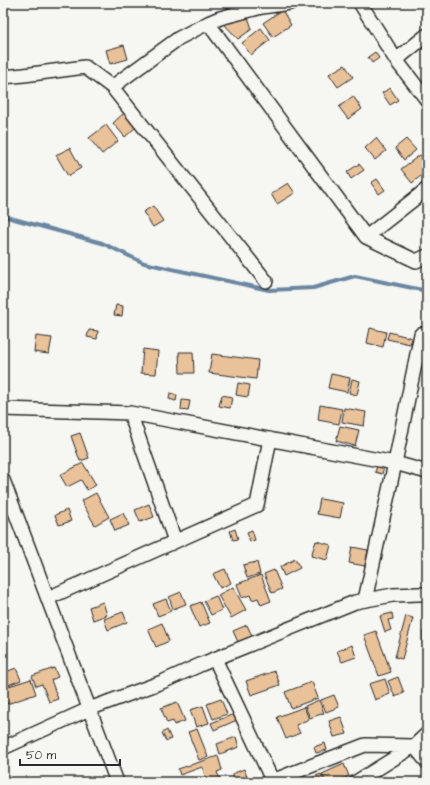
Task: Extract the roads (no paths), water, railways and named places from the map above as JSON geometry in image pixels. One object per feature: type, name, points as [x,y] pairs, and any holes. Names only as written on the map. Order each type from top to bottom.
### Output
[{"type":"street","points":[[112,87],[179,38],[208,23],[220,18],[255,9],[290,3]]},
{"type":"street","points":[[360,3],[396,60],[427,100]]},
{"type":"street","points":[[208,23],[366,237],[416,261],[427,256]]},
{"type":"street","points":[[396,60],[427,35]]},
{"type":"street","points":[[3,77],[85,67],[112,87],[266,281]]},
{"type":"street","points":[[366,237],[427,189]]},
{"type":"street","points":[[364,600],[395,463],[421,334],[427,335]]},
{"type":"street","points":[[3,409],[130,413],[395,463],[427,472]]},
{"type":"street","points":[[130,413],[175,541]]},
{"type":"street","points":[[48,598],[257,505],[270,439]]},
{"type":"street","points":[[3,480],[117,782]]},
{"type":"street","points":[[3,748],[89,709],[162,682],[355,602],[393,595],[427,594]]},
{"type":"street","points":[[215,659],[273,782],[365,745],[414,746],[427,762]]},
{"type":"street","points":[[356,782],[414,746],[427,734]]},
{"type":"waterway","points":[[3,216],[102,243],[144,263],[269,290],[313,288],[355,276],[427,291]]}]
